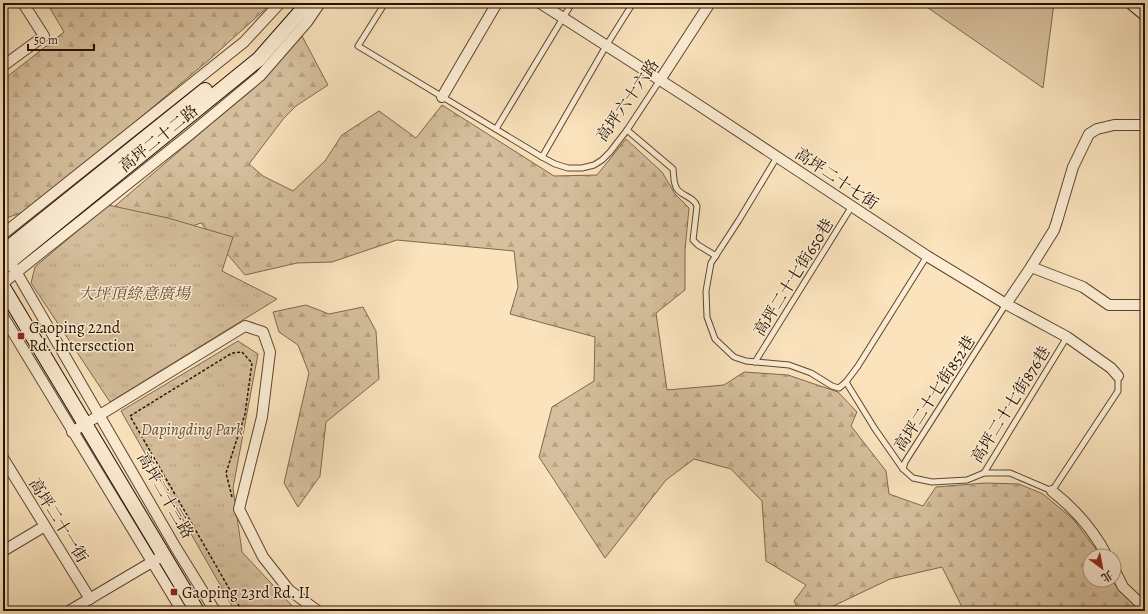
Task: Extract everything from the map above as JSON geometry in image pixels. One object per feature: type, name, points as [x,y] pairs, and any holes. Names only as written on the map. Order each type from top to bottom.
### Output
[{"type":"street","points":[[3,66],[44,36],[23,3]]},
{"type":"street","name":"高坪二十二路","points":[[3,234],[244,42],[280,3]]},
{"type":"street","name":"高坪二十二路","points":[[3,283],[7,259],[249,55],[296,3]]},
{"type":"street","name":"高坪二十二路","points":[[7,259],[259,59],[302,10],[306,3]]},
{"type":"street","name":"高坪二十二路","points":[[7,259],[189,135],[260,76],[307,22],[320,3]]},
{"type":"street","points":[[442,97],[497,3]]},
{"type":"street","name":"高坪二十七街","points":[[540,3],[660,80],[927,256],[1006,304],[1067,337],[1111,368],[1118,376]]},
{"type":"street","name":"高坪六十六路","points":[[660,80],[710,3]]},
{"type":"street","points":[[1133,3],[1145,13]]},
{"type":"street","points":[[1006,304],[1032,267],[1054,230],[1073,167],[1089,134],[1097,129],[1114,126],[1145,125]]},
{"type":"street","name":"高坪二十三路","points":[[7,259],[101,416],[176,548],[215,611]]},
{"type":"street","points":[[1032,267],[1083,287],[1109,305],[1145,305]]},
{"type":"street","name":"高坪二十三路","points":[[3,287],[78,428]]},
{"type":"street","name":"高坪二十三路","points":[[3,316],[78,428],[157,559],[182,611]]},
{"type":"street","points":[[78,428],[101,416],[245,326],[263,332],[270,352],[262,417],[239,509],[263,557],[290,590],[318,611]]},
{"type":"street","name":"高坪二十一街","points":[[3,458],[90,598]]},
{"type":"street","points":[[1052,491],[1072,508],[1099,541],[1103,548]]},
{"type":"street","points":[[3,551],[45,526]]},
{"type":"street","points":[[69,611],[176,548]]},
{"type":"street","name":"高坪二十三路","points":[[157,559],[197,611]]},
{"type":"street","points":[[1122,585],[1145,608]]},
{"type":"lane","name":"高坪六十六路","points":[[385,3],[358,46],[542,157],[555,164],[568,168],[582,168],[594,164],[610,152],[627,130],[660,80]]},
{"type":"lane","points":[[496,129],[572,3]]},
{"type":"lane","points":[[542,157],[606,46],[633,3]]},
{"type":"lane","points":[[627,130],[673,169],[674,184],[677,189],[696,202],[697,206],[693,240],[695,243],[716,256],[777,157]]},
{"type":"lane","name":"高坪二十七街650巷","points":[[755,362],[852,206]]},
{"type":"lane","name":"高坪二十七街650巷","points":[[716,256],[711,263],[706,291],[707,317],[715,339],[734,357],[755,362],[789,365],[811,373],[832,386],[839,388],[846,382]]},
{"type":"lane","points":[[846,382],[858,366],[927,256]]},
{"type":"lane","name":"高坪二十七街852巷","points":[[903,469],[905,462],[1006,304]]},
{"type":"lane","name":"高坪二十七街876巷","points":[[903,469],[913,478],[932,482],[967,480],[984,473],[1067,337]]},
{"type":"lane","points":[[984,473],[1010,473],[1052,491],[1118,391],[1118,376]]},
{"type":"lane","name":"高坪二十七街852巷","points":[[846,382],[875,429],[903,469]]},
{"type":"path","points":[[233,502],[226,473],[245,414],[252,362],[242,352],[232,353],[130,416],[242,611]]},
{"type":"green space","points":[[47,3],[272,3],[210,59],[59,186],[21,213],[3,219],[3,80],[64,32]]},
{"type":"green space","points":[[921,3],[1054,3],[1043,88]]},
{"type":"green space","points":[[302,36],[328,85],[296,106],[284,118],[249,164],[263,176],[293,191],[325,161],[342,135],[379,111],[416,138],[442,105],[554,176],[597,175],[626,139],[662,172],[675,194],[689,208],[685,250],[685,290],[656,313],[667,390],[724,385],[744,372],[788,375],[838,392],[857,412],[851,426],[886,471],[889,494],[923,506],[936,487],[985,483],[1019,484],[1043,494],[1073,519],[1095,548],[1082,548],[1082,588],[1118,588],[1140,611],[964,611],[942,567],[890,579],[823,611],[799,611],[794,601],[806,585],[766,561],[762,501],[731,469],[694,459],[666,480],[605,558],[539,457],[552,407],[594,381],[595,337],[510,314],[518,287],[514,251],[397,240],[332,262],[297,263],[245,275],[201,223],[161,237],[108,212],[254,87]]},
{"type":"green space","name":"大坪頂綠意廣場","points":[[108,205],[168,218],[233,237],[222,271],[277,299],[110,402],[31,283],[35,267]]},
{"type":"green space","points":[[306,305],[329,314],[363,307],[376,331],[379,379],[326,422],[320,476],[298,507],[284,483],[309,373],[298,345],[279,332],[273,312]]},
{"type":"green space","name":"Dapingding Park","points":[[238,341],[258,354],[233,488],[242,552],[297,611],[235,611],[121,411]]},
{"type":"place","name":"Gaoping 22nd Rd. Intersection","points":[[21,336]]},
{"type":"place","name":"Gaoping 23rd Rd. II","points":[[174,592]]}]
